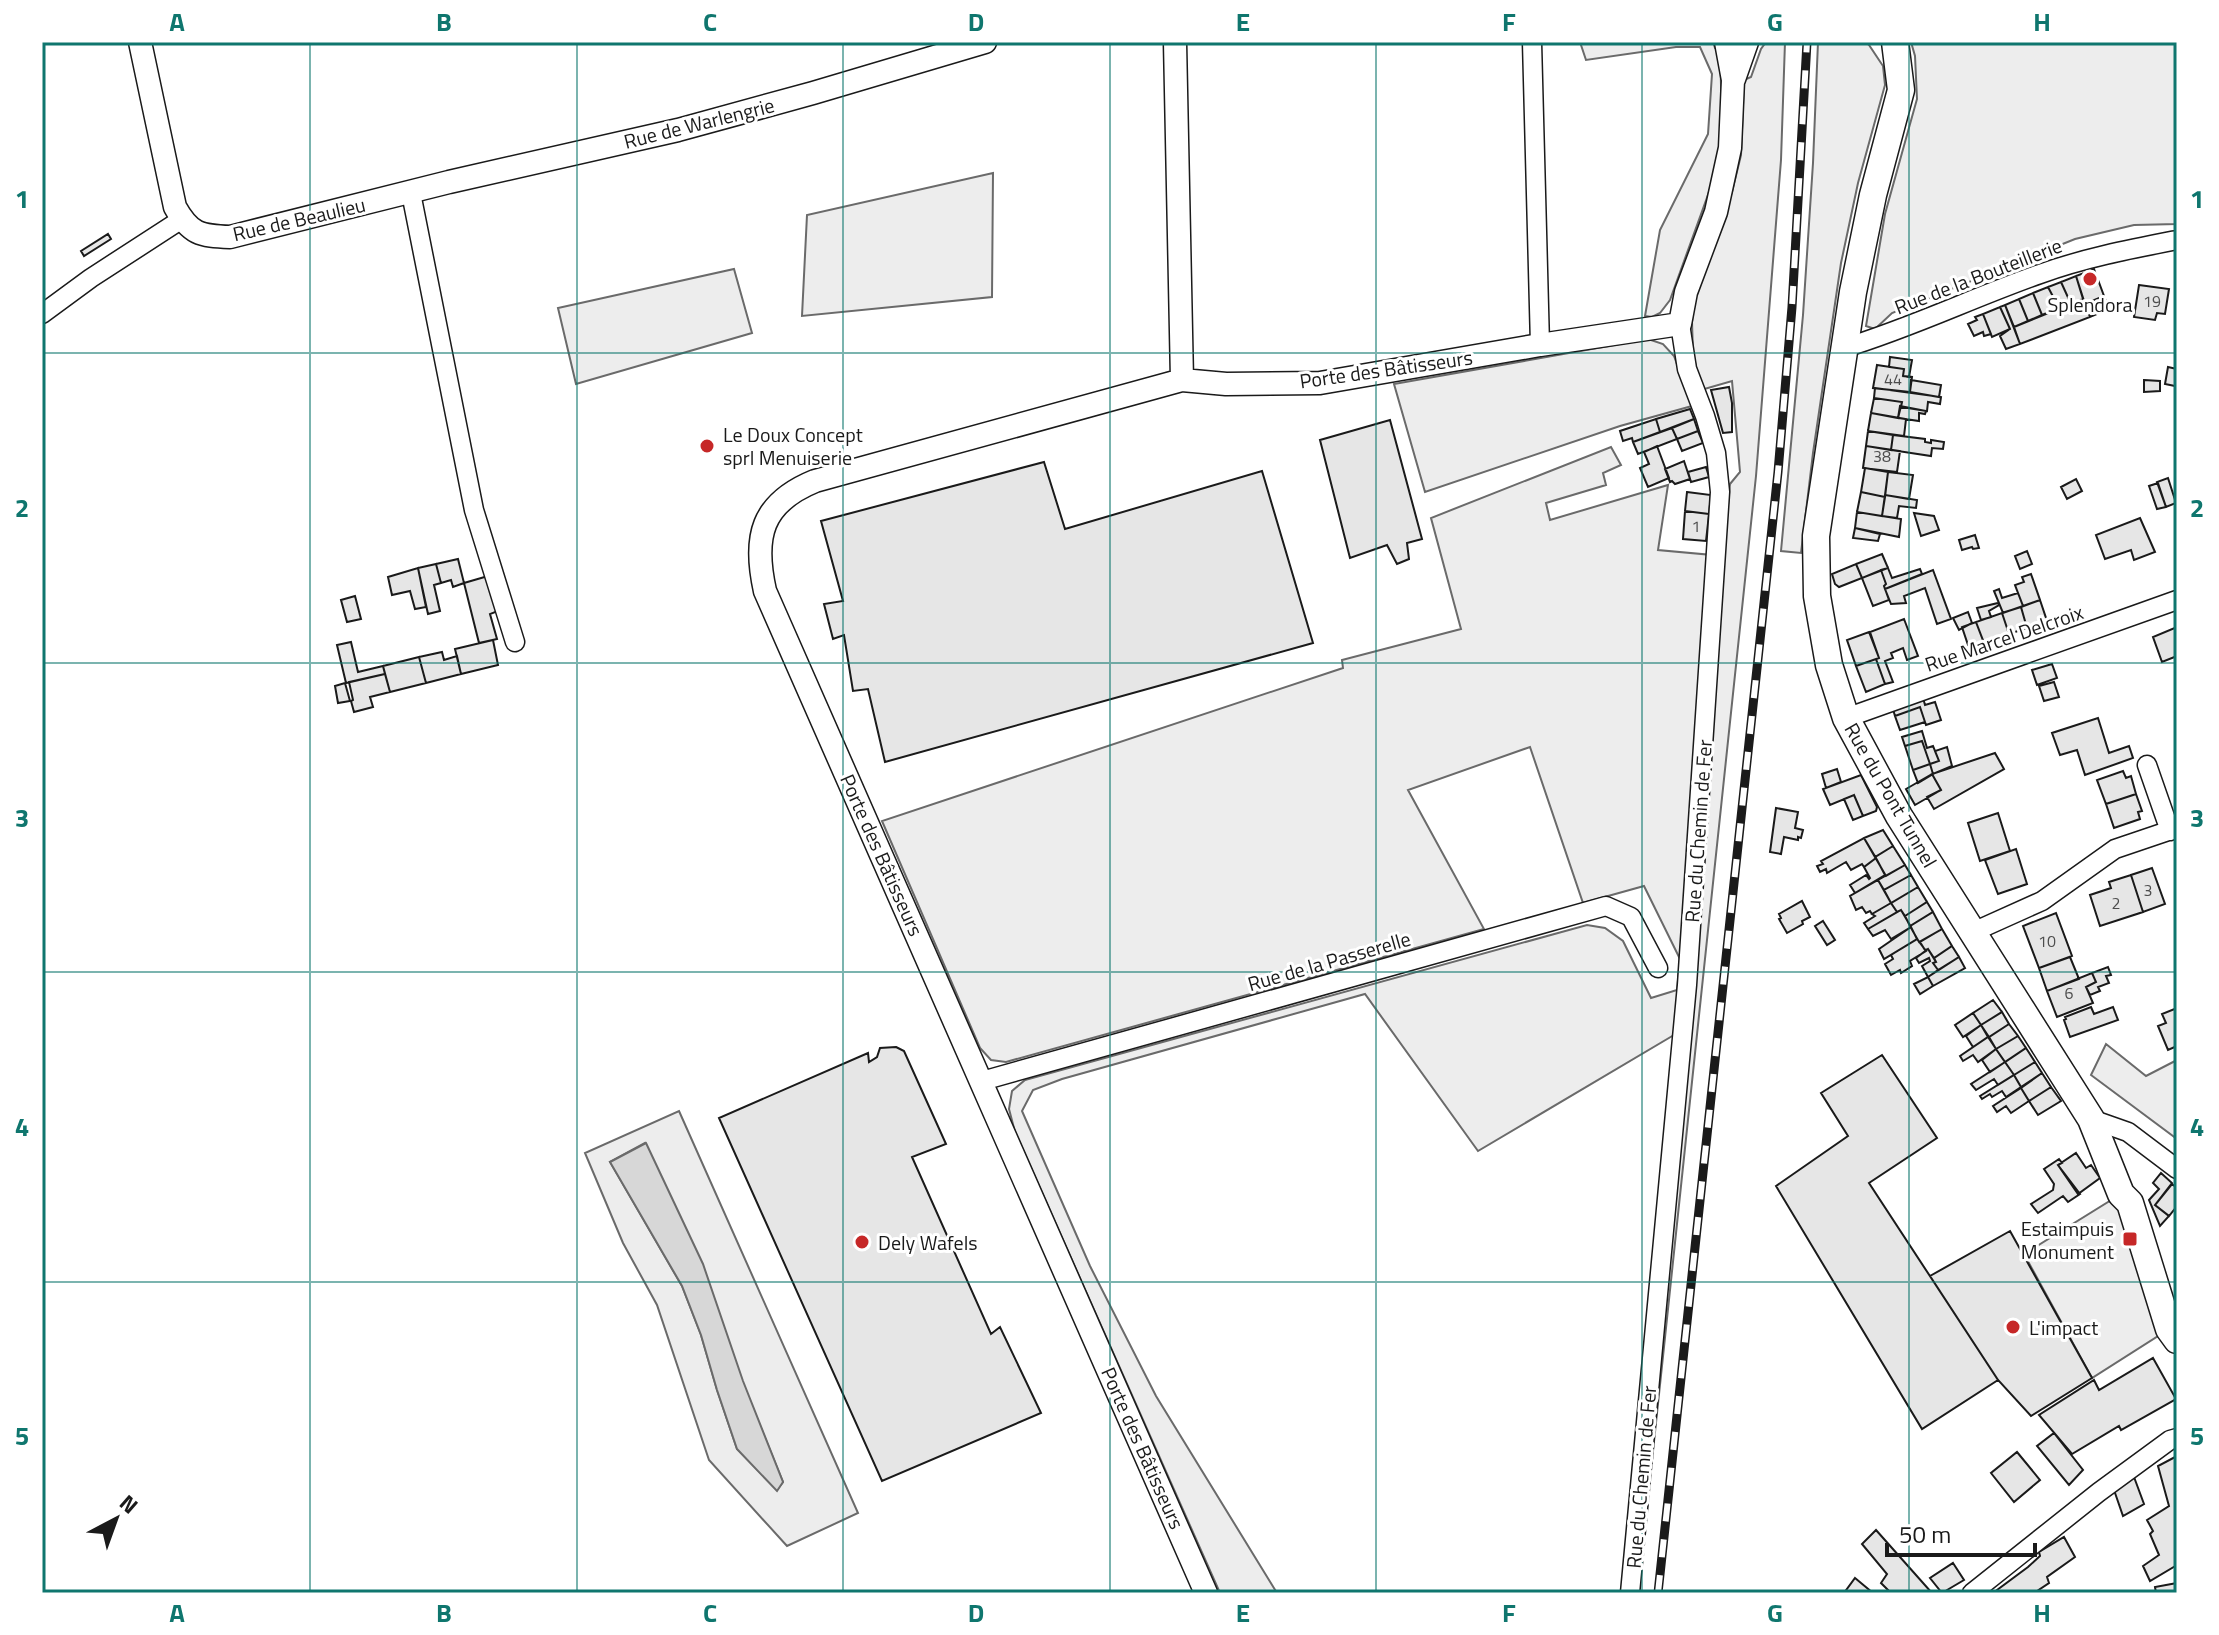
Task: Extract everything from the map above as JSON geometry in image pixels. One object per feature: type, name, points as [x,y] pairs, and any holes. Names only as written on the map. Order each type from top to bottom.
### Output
[{"type":"main road","name":"Rue du Pont Tunnel","points":[[1892,47],[1900,71],[1901,90],[1873,195],[1844,348],[1816,536],[1817,596],[1829,665],[1846,718],[1899,816],[2091,1119],[2121,1194],[2130,1203],[2169,1329],[2177,1340]]},
{"type":"street","points":[[42,314],[182,219],[172,196],[140,42]]},
{"type":"street","name":"Rue de Warlengrie","points":[[411,193],[464,178],[678,130],[985,42]]},
{"type":"street","points":[[1175,42],[1182,380]]},
{"type":"street","points":[[1532,42],[1540,345]]},
{"type":"street","name":"Rue du Chemin de Fer","points":[[1630,1593],[1687,985],[1720,492],[1716,453],[1687,369],[1680,324],[1686,292],[1719,200],[1730,148],[1733,80],[1726,42]]},
{"type":"street","name":"Rue du Chemin de Fer","points":[[1733,80],[1747,42]]},
{"type":"street","points":[[411,193],[472,498],[515,642]]},
{"type":"street","name":"Rue de Beaulieu","points":[[182,219],[190,229],[200,234],[230,237],[411,193]]},
{"type":"street","name":"Rue de la Bouteillerie","points":[[1844,348],[1900,331],[2037,274],[2082,260],[2177,240]]},
{"type":"street","name":"Porte des Bâtisseurs","points":[[1206,1593],[765,591],[759,567],[764,522],[796,488],[815,481],[1182,380],[1226,384],[1320,383],[1680,324]]},
{"type":"street","name":"Rue Marcel Delcroix","points":[[1846,718],[2177,600]]},
{"type":"street","points":[[1973,932],[2042,901],[2115,849],[2174,830],[2147,765]]},
{"type":"street","name":"Rue de la Passerelle","points":[[982,1081],[1606,906],[1631,917],[1658,968]]},
{"type":"street","points":[[2091,1119],[2128,1132],[2177,1169]]},
{"type":"street","points":[[1972,1593],[2099,1492],[2177,1438]]},
{"type":"shaded area","points":[[1580,42],[1713,42],[1715,48],[1720,49],[1720,157],[1670,300],[1660,313],[1652,317],[1645,316],[1660,230],[1708,134],[1712,74],[1700,47],[1676,47],[1586,60]]},
{"type":"shaded area","points":[[1766,42],[1785,42],[1781,160],[1756,476],[1638,1593],[1723,556],[1730,484],[1740,472],[1732,381],[1701,390],[1693,353],[1692,322],[1695,292],[1732,192],[1741,155],[1744,80],[1751,77]]},
{"type":"shaded area","points":[[1818,42],[1865,42],[1883,66],[1885,85],[1858,183],[1841,263],[1801,553],[1781,551],[1803,315]]},
{"type":"shaded area","points":[[1911,42],[2177,42],[2177,224],[2134,225],[2075,239],[1892,313],[1875,329],[1866,326],[1885,214],[1917,99],[1915,56]]},
{"type":"shaded area","points":[[993,173],[992,297],[802,316],[807,215]]},
{"type":"shaded area","points":[[734,269],[752,333],[576,384],[558,308]]},
{"type":"shaded area","points":[[1648,339],[1663,344],[1674,356],[1692,406],[1620,426],[1425,492],[1394,384]]},
{"type":"shaded area","points":[[1611,447],[1621,465],[1603,473],[1606,485],[1546,503],[1550,520],[1668,485],[1658,550],[1712,555],[1679,1032],[1478,1151],[1365,994],[1062,1079],[1033,1090],[1022,1111],[1090,1266],[1156,1396],[1277,1593],[1220,1593],[1015,1132],[1009,1109],[1012,1091],[1025,1080],[1587,925],[1605,928],[1623,941],[1651,998],[1677,990],[1680,959],[1644,886],[1583,903],[1530,747],[1408,790],[1484,929],[1006,1062],[991,1060],[980,1048],[882,821],[1343,668],[1342,660],[1461,629],[1431,518]]},
{"type":"shaded area","points":[[2106,1044],[2146,1076],[2177,1060],[2177,1139],[2091,1075]]},
{"type":"shaded area","points":[[679,1111],[858,1513],[787,1546],[709,1460],[657,1305],[623,1243],[585,1153]],"holes":[[[645,1143],[783,1482],[777,1490],[737,1449],[682,1286],[610,1162]]]},
{"type":"shaded area","points":[[646,1143],[703,1264],[743,1381],[783,1482],[777,1491],[737,1449],[682,1286],[610,1162]]},
{"type":"shaded area","points":[[2121,1194],[2169,1329],[2092,1378],[2024,1254]]},
{"type":"building","points":[[108,234],[111,239],[84,256],[81,251]]},
{"type":"building","points":[[2094,269],[2104,296],[2085,304],[2076,276]]},
{"type":"building","points":[[2076,276],[2083,299],[2071,304],[2061,282]]},
{"type":"building","points":[[2061,282],[2071,304],[2059,308],[2048,287]]},
{"type":"building","points":[[2139,285],[2169,289],[2165,314],[2157,313],[2155,320],[2134,317]]},
{"type":"building","points":[[2048,287],[2059,308],[2042,315],[2033,293]]},
{"type":"building","points":[[2033,293],[2042,315],[2028,321],[2019,299]]},
{"type":"building","points":[[2104,296],[2109,309],[2090,317],[2085,304]]},
{"type":"building","points":[[2019,299],[2028,321],[2014,327],[2005,305]]},
{"type":"building","points":[[2083,299],[2090,317],[2020,344],[2014,327]]},
{"type":"building","points":[[2005,305],[2020,344],[2006,349],[2000,336],[2010,329],[2000,307]]},
{"type":"building","points":[[2000,307],[2010,329],[1992,337],[1983,314]]},
{"type":"building","points":[[1983,314],[1991,334],[1984,336],[1983,332],[1974,336],[1968,324]]},
{"type":"building","points":[[1890,357],[1912,360],[1909,377],[1903,376],[1904,369],[1889,367]]},
{"type":"building","points":[[1877,365],[1904,369],[1903,376],[1912,377],[1910,392],[1873,388]]},
{"type":"building","points":[[2168,367],[2177,369],[2175,386],[2165,384]]},
{"type":"building","points":[[1911,380],[1941,385],[1939,397],[1910,392]]},
{"type":"building","points":[[2144,380],[2160,381],[2160,391],[2144,392]]},
{"type":"building","points":[[1729,387],[1732,432],[1723,433],[1711,390]]},
{"type":"building","points":[[1875,388],[1941,397],[1940,404],[1928,402],[1927,411],[1901,407],[1902,402],[1874,398]]},
{"type":"building","points":[[1874,398],[1902,402],[1898,418],[1871,413]]},
{"type":"building","points":[[1900,406],[1926,411],[1925,414],[1919,413],[1919,421],[1898,418]]},
{"type":"building","points":[[1690,409],[1694,419],[1660,432],[1656,419]]},
{"type":"building","points":[[1871,413],[1906,419],[1904,436],[1868,431]]},
{"type":"building","points":[[1656,419],[1660,432],[1633,442],[1632,438],[1623,441],[1620,431]]},
{"type":"building","points":[[1694,419],[1698,431],[1677,439],[1672,428]]},
{"type":"building","points":[[1390,420],[1422,539],[1407,543],[1409,559],[1397,564],[1387,545],[1350,558],[1320,440]]},
{"type":"building","points":[[1672,428],[1677,439],[1638,454],[1633,442]]},
{"type":"building","points":[[1698,431],[1703,443],[1682,451],[1677,439]]},
{"type":"building","points":[[1868,431],[1893,435],[1891,450],[1866,446]]},
{"type":"building","points":[[1893,435],[1925,439],[1925,442],[1931,443],[1931,440],[1944,442],[1943,449],[1932,448],[1931,456],[1891,450]]},
{"type":"building","points":[[1657,446],[1669,478],[1648,487],[1640,468],[1649,464],[1644,452]]},
{"type":"building","points":[[1866,446],[1900,451],[1897,472],[1863,468]]},
{"type":"building","points":[[1684,461],[1690,479],[1675,484],[1670,482],[1665,469]]},
{"type":"building","points":[[1044,462],[1065,529],[1262,471],[1313,643],[885,762],[868,689],[853,691],[844,635],[833,639],[824,604],[843,601],[821,521]]},
{"type":"building","points":[[1706,467],[1709,477],[1691,482],[1688,472]]},
{"type":"building","points":[[1865,468],[1888,472],[1885,497],[1861,492]]},
{"type":"building","points":[[1888,472],[1913,475],[1909,499],[1885,495]]},
{"type":"building","points":[[2168,478],[2176,503],[2166,507],[2157,482]]},
{"type":"building","points":[[2076,479],[2082,491],[2067,499],[2061,487]]},
{"type":"building","points":[[2158,483],[2166,507],[2157,509],[2149,486]]},
{"type":"building","points":[[1687,492],[1711,495],[1709,514],[1685,511]]},
{"type":"building","points":[[1861,492],[1885,497],[1882,516],[1857,512]]},
{"type":"building","points":[[1885,495],[1917,500],[1916,508],[1899,506],[1897,518],[1882,516]]},
{"type":"building","points":[[1685,511],[1709,514],[1706,541],[1683,539]]},
{"type":"building","points":[[1857,512],[1901,519],[1899,537],[1855,528]]},
{"type":"building","points":[[1914,513],[1934,516],[1939,530],[1921,536]]},
{"type":"building","points":[[2140,518],[2155,552],[2134,560],[2131,550],[2105,559],[2096,535]]},
{"type":"building","points":[[1855,528],[1880,534],[1878,541],[1853,538]]},
{"type":"building","points":[[1975,535],[1979,548],[1962,550],[1959,540]]},
{"type":"building","points":[[2027,551],[2032,564],[2020,569],[2015,556]]},
{"type":"building","points":[[1882,554],[1888,568],[1862,578],[1856,564]]},
{"type":"building","points":[[458,559],[464,583],[453,587],[451,580],[441,583],[436,564]]},
{"type":"building","points":[[436,564],[441,583],[434,585],[440,611],[428,614],[418,568]]},
{"type":"building","points":[[1856,564],[1862,578],[1839,587],[1835,584],[1832,574]]},
{"type":"building","points":[[418,568],[426,607],[415,609],[410,591],[392,595],[388,577]]},
{"type":"building","points":[[1888,568],[1892,578],[1920,569],[1922,574],[1885,589],[1881,570]]},
{"type":"building","points":[[1881,570],[1889,600],[1873,606],[1862,578]]},
{"type":"building","points":[[1933,570],[1951,619],[1937,624],[1925,588],[1904,596],[1906,603],[1891,604],[1885,589]]},
{"type":"building","points":[[2031,574],[2040,600],[2023,606],[2015,585],[2024,582],[2022,577]]},
{"type":"building","points":[[488,576],[498,611],[490,614],[497,639],[479,643],[464,583]]},
{"type":"building","points":[[1999,589],[2002,598],[2018,593],[2023,606],[2003,613],[1994,591]]},
{"type":"building","points":[[355,596],[361,619],[347,622],[341,600]]},
{"type":"building","points":[[2040,600],[2047,621],[2027,628],[2021,607]]},
{"type":"building","points":[[1998,603],[1989,611],[1991,617],[1981,620],[1977,608]]},
{"type":"building","points":[[2021,607],[2027,628],[2009,634],[2002,613]]},
{"type":"building","points":[[1968,612],[1972,623],[1959,630],[1953,618]]},
{"type":"building","points":[[2002,613],[2009,634],[1984,643],[1976,622]]},
{"type":"building","points":[[1904,619],[1918,656],[1907,660],[1903,648],[1891,653],[1893,658],[1885,661],[1893,682],[1885,684],[1870,632]]},
{"type":"building","points":[[1976,622],[1984,643],[1969,648],[1962,627]]},
{"type":"building","points":[[2177,627],[2177,656],[2162,662],[2153,637]]},
{"type":"building","points":[[1869,632],[1879,658],[1856,666],[1847,640]]},
{"type":"building","points":[[493,640],[498,665],[461,674],[455,649]]},
{"type":"building","points":[[351,642],[358,672],[383,666],[385,674],[346,683],[337,645]]},
{"type":"building","points":[[442,652],[444,660],[457,656],[461,674],[426,683],[419,657]]},
{"type":"building","points":[[419,657],[426,683],[390,692],[383,666]]},
{"type":"building","points":[[1876,659],[1885,684],[1866,692],[1856,666]]},
{"type":"building","points":[[2052,664],[2057,678],[2037,685],[2032,670]]},
{"type":"building","points":[[385,674],[390,692],[370,697],[373,707],[354,712],[349,682]]},
{"type":"building","points":[[2054,682],[2059,697],[2044,701],[2039,686]]},
{"type":"building","points":[[345,683],[350,701],[338,703],[335,686]]},
{"type":"building","points":[[1922,694],[1925,705],[1935,702],[1941,720],[1926,725],[1920,707],[1895,716],[1892,706]]},
{"type":"building","points":[[1920,707],[1925,722],[1900,730],[1895,716]]},
{"type":"building","points":[[2098,718],[2109,753],[2129,746],[2133,758],[2085,775],[2077,750],[2060,755],[2052,733]]},
{"type":"building","points":[[1922,731],[1927,748],[1933,746],[1939,761],[1930,764],[1922,741],[1905,746],[1902,737]]},
{"type":"building","points":[[1922,741],[1930,764],[1913,770],[1905,746]]},
{"type":"building","points":[[1947,747],[1952,766],[1933,774],[1930,764],[1939,761],[1935,751]]},
{"type":"building","points":[[1995,753],[2004,769],[1934,809],[1927,797],[1941,790],[1932,774]]},
{"type":"building","points":[[1930,764],[1933,774],[1918,783],[1913,770]]},
{"type":"building","points":[[1837,769],[1841,782],[1826,788],[1822,774]]},
{"type":"building","points":[[2123,771],[2126,778],[2131,776],[2136,794],[2106,804],[2097,780]]},
{"type":"building","points":[[1932,774],[1941,790],[1915,805],[1906,789]]},
{"type":"building","points":[[1861,775],[1877,807],[1876,811],[1863,816],[1854,795],[1830,805],[1823,789]]},
{"type":"building","points":[[2136,794],[2142,811],[2138,812],[2140,819],[2114,828],[2106,804]]},
{"type":"building","points":[[1854,795],[1863,816],[1853,820],[1844,799]]},
{"type":"building","points":[[1776,808],[1798,812],[1795,828],[1803,830],[1798,840],[1784,837],[1781,854],[1770,852]]},
{"type":"building","points":[[1998,813],[2010,851],[1980,861],[1968,823]]},
{"type":"building","points":[[1883,830],[1893,846],[1875,857],[1864,838]]},
{"type":"building","points":[[1864,838],[1876,858],[1864,867],[1862,864],[1851,870],[1846,862],[1827,873],[1826,869],[1820,872],[1817,866],[1823,864],[1821,861]]},
{"type":"building","points":[[1893,846],[1905,865],[1886,876],[1875,857]]},
{"type":"building","points":[[2016,849],[2027,884],[1998,894],[1985,860]]},
{"type":"building","points":[[1876,858],[1885,875],[1855,893],[1850,885],[1866,875],[1870,878],[1864,867]]},
{"type":"building","points":[[1905,865],[1911,875],[1884,890],[1878,880]]},
{"type":"building","points":[[2152,868],[2165,904],[2143,912],[2131,875]]},
{"type":"building","points":[[1911,875],[1918,887],[1891,903],[1884,890]]},
{"type":"building","points":[[2131,875],[2143,912],[2100,926],[2090,895],[2111,888],[2109,882]]},
{"type":"building","points":[[1878,880],[1891,903],[1872,914],[1870,911],[1866,913],[1862,907],[1856,910],[1850,896]]},
{"type":"building","points":[[1918,887],[1927,902],[1905,916],[1901,910],[1897,912],[1891,903]]},
{"type":"building","points":[[1802,901],[1810,917],[1787,933],[1779,914]]},
{"type":"building","points":[[1927,902],[1933,912],[1910,926],[1905,916]]},
{"type":"building","points":[[1891,903],[1897,912],[1868,929],[1864,923],[1875,916],[1872,914]]},
{"type":"building","points":[[1901,910],[1911,927],[1891,939],[1885,930],[1873,936],[1868,929]]},
{"type":"building","points":[[1933,912],[1942,929],[1919,942],[1910,926]]},
{"type":"building","points":[[2056,913],[2072,956],[2039,968],[2023,926]]},
{"type":"building","points":[[1823,921],[1835,940],[1827,945],[1815,926]]},
{"type":"building","points":[[1911,927],[1917,939],[1884,959],[1879,949]]},
{"type":"building","points":[[1942,929],[1952,946],[1934,958],[1920,942]]},
{"type":"building","points":[[1917,939],[1926,951],[1910,961],[1912,966],[1891,975],[1885,964],[1893,959],[1891,955]]},
{"type":"building","points":[[1952,946],[1959,957],[1938,970],[1933,963],[1936,962],[1934,958]]},
{"type":"building","points":[[1928,949],[1938,970],[1928,977],[1922,966],[1930,961],[1929,958],[1919,963],[1916,958]]},
{"type":"building","points":[[1959,957],[1965,968],[1933,986],[1928,977]]},
{"type":"building","points":[[2070,957],[2079,979],[2047,991],[2039,968]]},
{"type":"building","points":[[2108,967],[2111,975],[2106,976],[2109,983],[2098,987],[2100,991],[2090,995],[2086,987],[2096,982],[2092,973]]},
{"type":"building","points":[[2092,973],[2096,982],[2086,987],[2093,1003],[2057,1017],[2047,991]]},
{"type":"building","points":[[1928,977],[1933,986],[1920,994],[1914,984]]},
{"type":"building","points":[[1993,1000],[2002,1012],[1981,1025],[1973,1013]]},
{"type":"building","points":[[2091,1007],[2094,1014],[2113,1007],[2118,1020],[2070,1037],[2065,1017]]},
{"type":"building","points":[[2177,1008],[2177,1046],[2168,1050],[2158,1026],[2166,1023],[2162,1014]]},
{"type":"building","points":[[2002,1012],[2009,1024],[1989,1037],[1981,1025]]},
{"type":"building","points":[[1973,1013],[1981,1025],[1963,1037],[1955,1025]]},
{"type":"building","points":[[2009,1024],[2018,1036],[1996,1049],[1989,1037]]},
{"type":"building","points":[[1981,1025],[1988,1037],[1973,1047],[1966,1036]]},
{"type":"building","points":[[2018,1036],[2026,1048],[2005,1062],[1996,1049]]},
{"type":"building","points":[[1988,1037],[1996,1049],[1978,1062],[1973,1055],[1963,1061],[1960,1056]]},
{"type":"building","name":"Dely Wafels","points":[[896,1047],[904,1051],[946,1144],[912,1157],[991,1334],[1000,1327],[1041,1413],[882,1481],[719,1118],[868,1053],[869,1062],[877,1057],[880,1048]]},
{"type":"building","points":[[2026,1048],[2035,1062],[2014,1075],[2005,1062]]},
{"type":"building","points":[[1996,1049],[2005,1062],[1990,1072],[1982,1060]]},
{"type":"building","points":[[1882,1055],[1937,1138],[1869,1183],[1998,1380],[1922,1429],[1776,1186],[1848,1136],[1821,1093]]},
{"type":"building","points":[[2005,1062],[2014,1075],[1998,1085],[1994,1079],[1976,1090],[1971,1084]]},
{"type":"building","points":[[2035,1062],[2042,1073],[2021,1087],[2014,1075]]},
{"type":"building","points":[[2042,1073],[2051,1087],[2029,1101],[2021,1088]]},
{"type":"building","points":[[2014,1075],[2021,1087],[2006,1097],[2002,1091],[1982,1099],[1980,1096]]},
{"type":"building","points":[[2051,1087],[2061,1101],[2038,1115],[2029,1101]]},
{"type":"building","points":[[2021,1088],[2029,1101],[2011,1113],[2006,1106],[1997,1112],[1993,1106]]},
{"type":"building","points":[[2076,1153],[2086,1168],[2091,1165],[2100,1178],[2078,1194],[2058,1165]]},
{"type":"building","points":[[2059,1159],[2062,1163],[2058,1165],[2080,1194],[2068,1202],[2063,1196],[2038,1213],[2031,1204],[2053,1190],[2054,1184],[2044,1169]]},
{"type":"building","points":[[2161,1173],[2172,1183],[2155,1205],[2169,1216],[2160,1226],[2149,1200],[2159,1189],[2153,1183]]},
{"type":"building","points":[[2172,1184],[2177,1188],[2177,1206],[2169,1216],[2155,1205]]},
{"type":"building","name":"L'impact","points":[[2010,1231],[2092,1378],[2031,1416],[1998,1380],[1930,1276]]},
{"type":"building","points":[[2153,1358],[2176,1399],[2121,1430],[2119,1426],[2072,1454],[2039,1415],[2094,1380],[2099,1390]]},
{"type":"building","points":[[2054,1433],[2083,1470],[2069,1485],[2037,1446]]},
{"type":"building","points":[[2017,1452],[2040,1480],[2014,1502],[1991,1473]]},
{"type":"building","points":[[2177,1456],[2177,1565],[2150,1581],[2143,1566],[2159,1555],[2147,1520],[2169,1506],[2158,1466]]},
{"type":"building","points":[[2134,1477],[2144,1504],[2123,1516],[2114,1490]]},
{"type":"building","points":[[1876,1530],[1932,1593],[1891,1593],[1881,1583],[1887,1574],[1862,1544]]},
{"type":"building","points":[[2064,1537],[2075,1557],[2047,1577],[2049,1583],[2034,1593],[1993,1593],[2028,1567],[2040,1556],[2039,1552]]},
{"type":"building","points":[[1953,1563],[1964,1580],[1942,1593],[1930,1578]]},
{"type":"building","points":[[1855,1578],[1873,1593],[1844,1593]]},
{"type":"building","points":[[2177,1583],[2177,1593],[2156,1593],[2155,1587]]},
{"type":"railway","points":[[1658,1593],[1778,472],[1792,307],[1807,42]]},
{"type":"place","name":"Splendora","points":[[2090,279]]},
{"type":"place","name":"Le Doux Concept sprl Menuiserie","points":[[707,446]]},
{"type":"place","name":"Estaimpuis Monument","points":[[2130,1239]]},
{"type":"place","name":"Dely Wafels","points":[[862,1242]]},
{"type":"place","name":"L'impact","points":[[2013,1327]]}]
